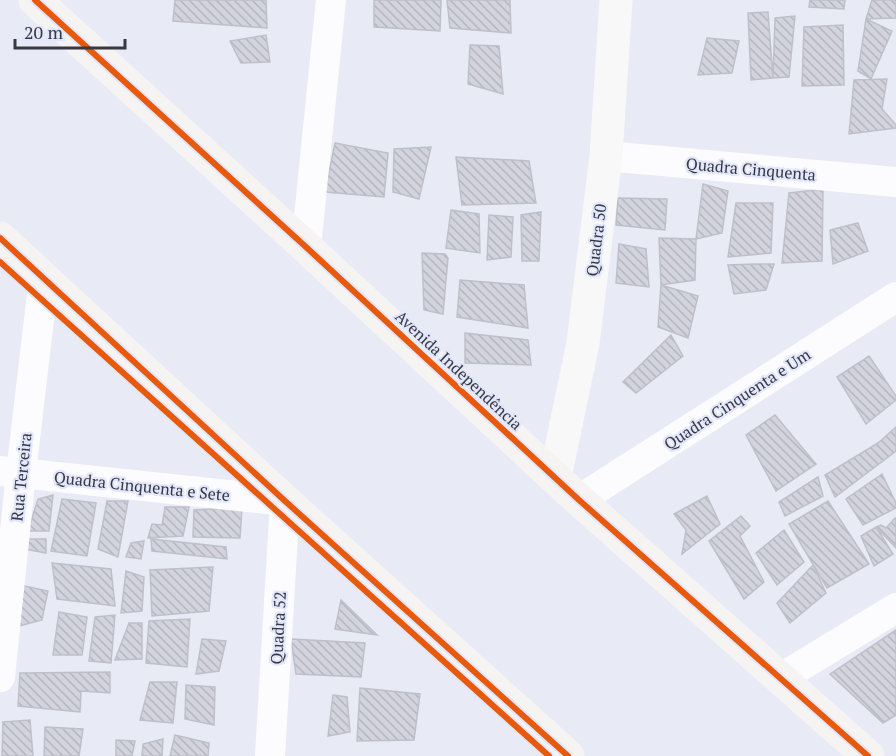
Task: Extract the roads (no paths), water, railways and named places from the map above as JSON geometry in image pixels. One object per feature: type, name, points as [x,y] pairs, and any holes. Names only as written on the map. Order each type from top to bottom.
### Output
[{"type":"main road","name":"Avenida Independência","points":[[49,6],[579,500],[781,678],[858,751]]},
{"type":"main road","points":[[0,238],[285,501],[568,756]]},
{"type":"street","points":[[306,247],[331,0]]},
{"type":"street","name":"Quadra 50","points":[[555,477],[583,343],[606,156],[616,0]]},
{"type":"street","name":"Quadra Cinquenta","points":[[606,156],[896,182]]},
{"type":"street","name":"Rua Terceira","points":[[0,677],[10,472],[44,277]]},
{"type":"street","name":"Quadra Cinquenta e Um","points":[[579,500],[896,297]]},
{"type":"street","name":"Quadra Cinquenta e Sete","points":[[10,472],[285,501]]},
{"type":"street","name":"Quadra 52","points":[[270,756],[285,501]]},
{"type":"street","points":[[781,678],[896,608]]}]
